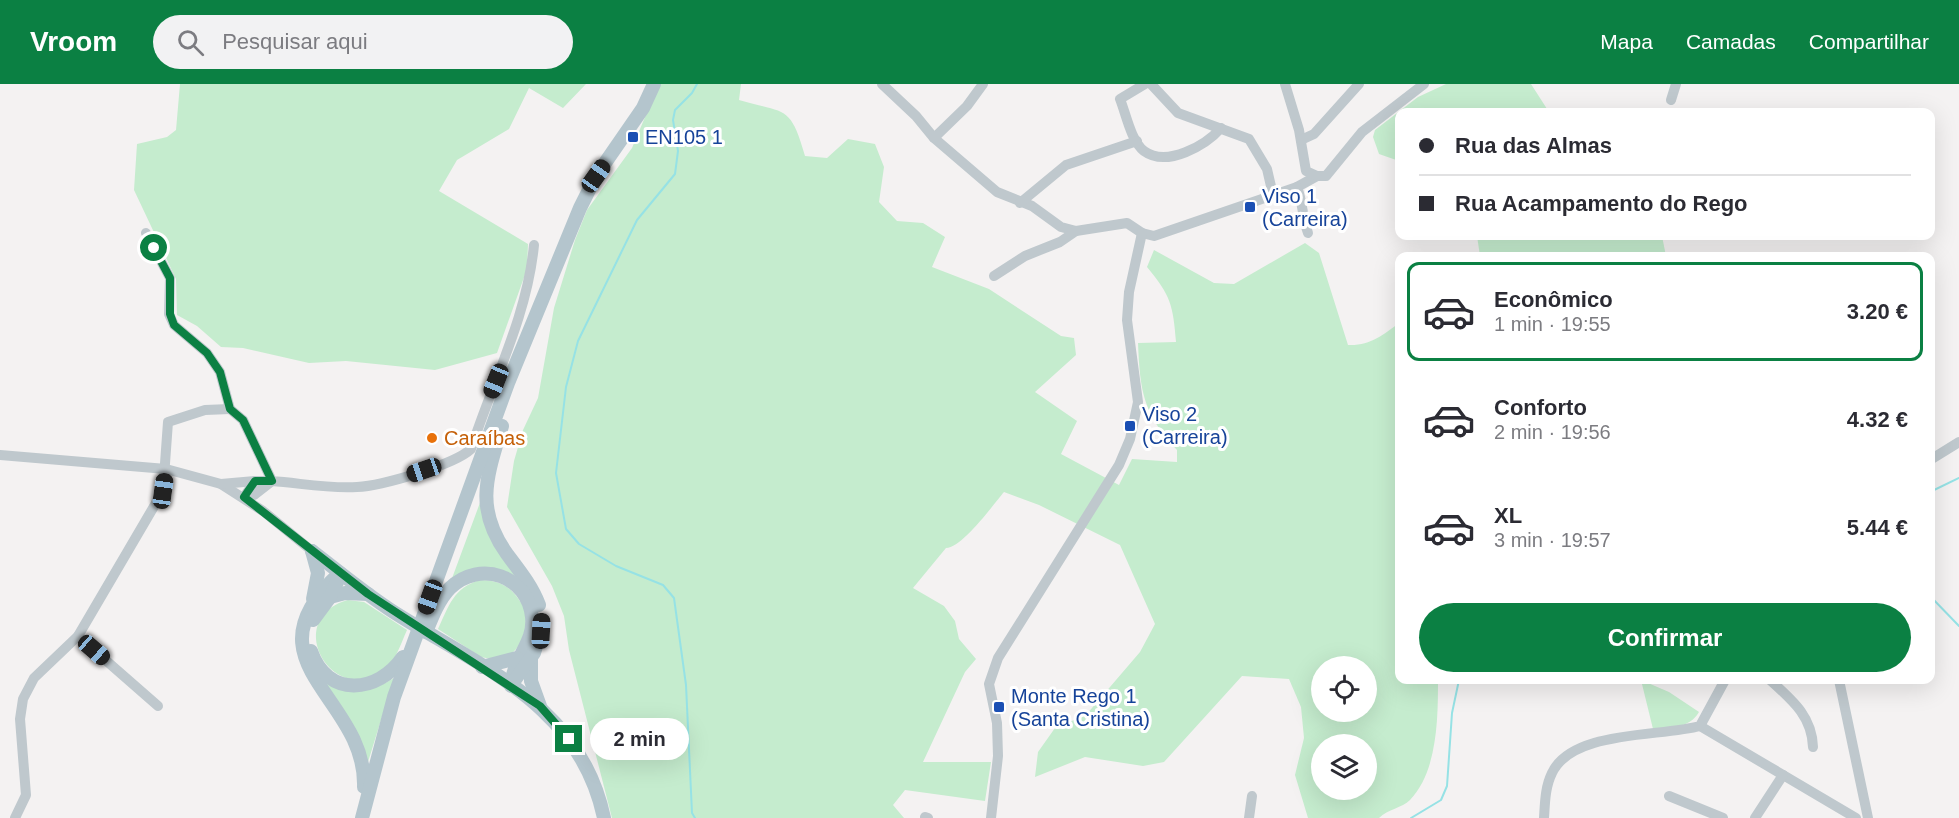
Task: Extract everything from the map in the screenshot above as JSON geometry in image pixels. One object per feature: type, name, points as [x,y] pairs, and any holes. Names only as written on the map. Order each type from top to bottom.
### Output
[{"type":"main road","points":[[431,620],[437,597],[577,214],[596,176],[643,108],[654,84]]},
{"type":"main road","points":[[361,818],[393,697],[508,383],[547,292]]},
{"type":"main road","points":[[505,414],[487,477],[486,507],[496,539],[531,588],[540,607],[541,631],[524,658],[511,686]]},
{"type":"main road","points":[[312,551],[318,573],[312,604],[302,627],[303,656],[358,746],[365,770],[361,818]]},
{"type":"main road","points":[[312,551],[398,615],[540,706],[579,751],[599,795],[604,818]]},
{"type":"main road","points":[[369,818],[400,699],[431,620],[444,595],[462,579],[486,572],[510,579],[526,597],[533,620],[524,658],[540,706]]},
{"type":"main road","points":[[340,573],[330,597],[317,612],[313,621],[310,641],[311,653],[325,674],[336,681],[362,686],[376,682],[396,667],[430,597]]},
{"type":"main road","points":[[312,604],[340,573]]},
{"type":"main road","points":[[330,597],[345,593],[368,594]]},
{"type":"main road","points":[[482,667],[524,658]]},
{"type":"street","points":[[882,84],[916,116],[934,138],[997,192],[1032,206],[1061,227],[1076,231],[1128,223],[1142,233],[1154,236],[1297,187],[1317,176]]},
{"type":"street","points":[[934,138],[966,106],[983,84]]},
{"type":"street","points":[[1145,84],[1120,99],[1137,141],[1144,151],[1169,156],[1211,139],[1221,128]]},
{"type":"street","points":[[1150,84],[1178,113],[1249,139],[1258,150],[1267,169],[1273,195]]},
{"type":"street","points":[[1285,84],[1301,140],[1306,171],[1317,176],[1326,176],[1362,132],[1424,84]]},
{"type":"street","points":[[1301,140],[1314,134],[1359,84]]},
{"type":"street","points":[[1671,100],[1676,84]]},
{"type":"street","points":[[1020,203],[1066,165],[1137,141]]},
{"type":"street","points":[[1297,187],[1302,199],[1301,214],[1308,233]]},
{"type":"street","points":[[994,276],[1025,256],[1060,242],[1076,231]]},
{"type":"street","points":[[146,233],[170,278],[170,314],[174,325],[207,353],[220,372],[230,409],[243,420],[264,482],[263,511]]},
{"type":"street","points":[[991,818],[998,756],[990,674],[1119,465],[1130,439],[1138,402],[1127,320],[1129,292],[1142,233]]},
{"type":"street","points":[[221,484],[264,482],[357,487],[404,477],[462,458],[471,449],[512,343],[531,269],[534,245]]},
{"type":"street","points":[[15,818],[26,795],[20,719],[22,699],[34,678],[78,636],[163,491],[168,422],[205,410],[230,409]]},
{"type":"street","points":[[1935,457],[1959,442]]},
{"type":"street","points":[[0,455],[166,470],[221,484],[244,497],[312,551]]},
{"type":"street","points":[[244,497],[254,495],[264,482]]},
{"type":"street","points":[[78,636],[158,706]]},
{"type":"street","points":[[1701,726],[1723,684]]},
{"type":"street","points":[[1774,684],[1802,710],[1813,731],[1813,747]]},
{"type":"street","points":[[1840,684],[1868,818]]},
{"type":"street","points":[[1544,818],[1547,783],[1553,770],[1576,747],[1701,726],[1856,818]]},
{"type":"street","points":[[1755,818],[1783,775]]},
{"type":"street","points":[[1249,818],[1252,796]]},
{"type":"street","points":[[1669,796],[1723,818]]},
{"type":"green space","points":[[180,84],[586,84],[563,108],[529,88],[509,129],[457,160],[439,191],[528,244],[527,269],[497,353],[435,370],[346,361],[309,363],[243,348],[221,347],[197,326],[177,315],[176,279],[134,190],[137,144],[167,137],[176,130]]},
{"type":"green space","points":[[659,84],[741,84],[739,100],[777,110],[790,119],[805,156],[827,158],[848,139],[875,144],[884,167],[879,202],[897,221],[923,223],[945,237],[932,267],[989,289],[1061,336],[1074,338],[1076,355],[1035,392],[1077,421],[1061,454],[1119,485],[1132,459],[1177,462],[1177,450],[1150,413],[1140,375],[1138,343],[1176,342],[1174,319],[1166,294],[1147,267],[1154,250],[1214,283],[1234,284],[1305,243],[1319,253],[1348,345],[1370,342],[1395,326],[1395,684],[1438,684],[1437,726],[1434,743],[1426,774],[1419,788],[1410,800],[1379,818],[1308,818],[1295,775],[1304,738],[1301,707],[1289,679],[1242,676],[1164,762],[1143,766],[1085,757],[1035,777],[1038,752],[1055,728],[1086,715],[1140,652],[1155,624],[1120,545],[1039,505],[1004,492],[968,534],[953,546],[946,548],[913,588],[944,606],[955,621],[959,639],[976,659],[965,672],[923,762],[991,762],[985,801],[905,790],[893,805],[904,818],[612,818],[569,650],[564,616],[552,586],[507,507],[514,461],[523,430],[538,398],[554,308],[587,210],[632,148]]},
{"type":"green space","points":[[1446,84],[1531,84],[1546,108],[1404,108],[1418,97]]},
{"type":"green space","points":[[1395,115],[1395,160],[1379,154],[1373,137],[1375,130]]},
{"type":"green space","points":[[1478,240],[1663,240],[1665,252],[1479,252]]},
{"type":"green space","points":[[481,500],[521,578],[485,568],[461,575],[451,581]]},
{"type":"green space","points":[[480,580],[505,586],[516,595],[529,617],[520,644],[509,655],[502,658],[481,657],[438,629],[449,605],[458,593],[471,583]]},
{"type":"green space","points":[[348,600],[364,602],[407,630],[392,662],[377,676],[359,680],[342,676],[329,667],[320,653],[316,638],[319,622],[329,609]]},
{"type":"green space","points":[[318,673],[347,686],[364,689],[373,688],[394,678],[368,762]]},
{"type":"green space","points":[[1642,684],[1650,684],[1669,692],[1699,712],[1695,718],[1685,724],[1653,729]]},
{"type":"waterway","points":[[695,818],[692,813],[686,685],[674,598],[663,585],[616,566],[579,544],[566,529],[556,473],[566,387],[578,341],[637,220],[675,174],[678,151],[673,120],[675,110],[692,93],[697,84]]},
{"type":"waterway","points":[[1935,490],[1959,478]]},
{"type":"waterway","points":[[1935,601],[1959,626]]},
{"type":"waterway","points":[[1411,818],[1441,800],[1447,786],[1452,713],[1458,684]]},
{"type":"place","name":"EN105 1","points":[[633,137]]},
{"type":"place","name":"Viso 1 (Carreira)","points":[[1250,207]]},
{"type":"place","name":"Viso 2 (Carreira)","points":[[1130,426]]},
{"type":"place","name":"Caraíbas","points":[[432,438]]},
{"type":"place","name":"Monte Rego 1 (Santa Cristina)","points":[[999,707]]},
{"type":"route","points":[[154,248],[170,278],[170,314],[174,325],[207,353],[220,372],[230,409],[243,420],[272,481],[255,481],[246,490],[244,497],[368,594],[540,706],[569,739]]}]
